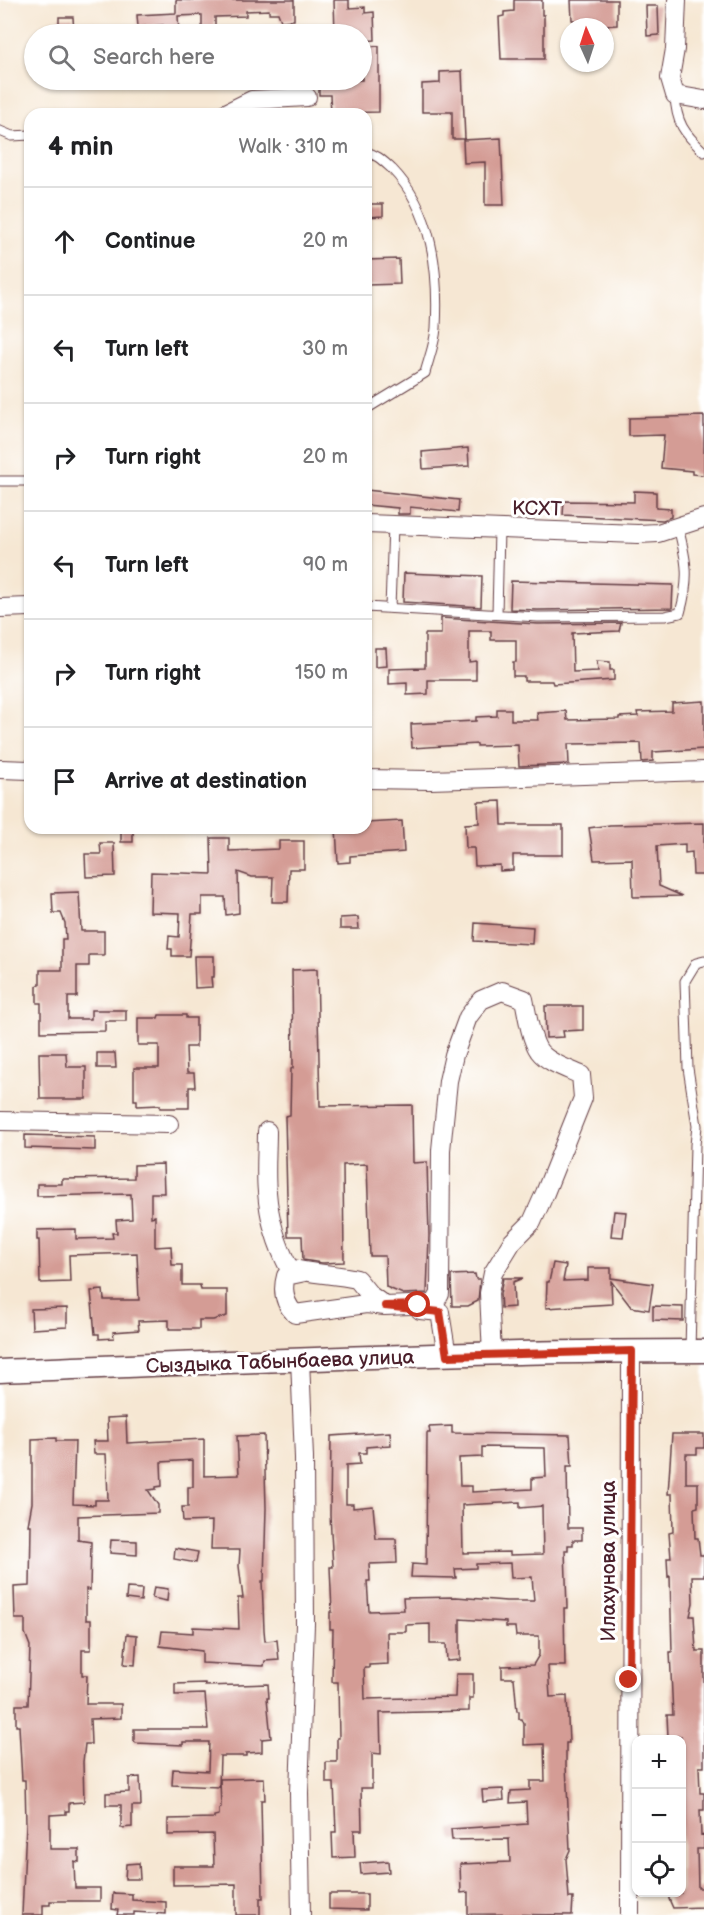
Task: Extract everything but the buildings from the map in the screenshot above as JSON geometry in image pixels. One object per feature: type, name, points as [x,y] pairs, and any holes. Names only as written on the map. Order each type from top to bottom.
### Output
[{"type":"street","points":[[677,0],[675,49],[670,78],[675,95],[704,100]]},
{"type":"street","points":[[236,108],[252,100],[307,97]]},
{"type":"street","name":"КСХТ","points":[[372,524],[638,534],[658,533],[704,518]]},
{"type":"street","points":[[0,608],[24,608]]},
{"type":"street","points":[[0,769],[24,770]]},
{"type":"street","points":[[372,779],[430,780],[704,771]]},
{"type":"street","points":[[267,1131],[267,1191],[280,1252],[289,1268],[357,1279],[370,1295],[385,1306],[434,1304],[440,1294],[441,1150],[448,1081],[454,1055],[468,1017],[481,1000],[502,992],[524,999],[539,1051],[558,1065],[581,1074],[583,1098],[531,1222],[512,1242],[493,1273],[489,1293],[492,1355]]},
{"type":"street","points":[[0,1121],[169,1124]]},
{"type":"street","points":[[305,1272],[285,1276],[282,1290],[290,1309],[295,1314],[366,1304],[440,1312],[447,1356]]},
{"type":"street","name":"Илахунова улица","points":[[630,1915],[632,1351]]},
{"type":"street","name":"Сыздыка Табынбаева улица","points":[[0,1371],[300,1359],[697,1351]]},
{"type":"street","points":[[300,1359],[304,1458],[305,1612],[299,1793],[301,1915]]},
{"type":"lane","points":[[675,95],[676,114],[686,135],[704,152]]},
{"type":"lane","points":[[0,131],[12,136],[24,135]]},
{"type":"lane","points":[[372,154],[377,155],[403,181],[423,214],[435,261],[436,330],[425,373],[372,405]]},
{"type":"lane","points":[[0,480],[24,481]]},
{"type":"lane","points":[[390,608],[393,525]]},
{"type":"lane","points":[[372,607],[538,617],[665,616],[680,613],[687,588],[687,563],[678,527]]},
{"type":"lane","points":[[497,614],[499,530]]},
{"type":"lane","points":[[697,1351],[695,1145],[701,1123],[688,1068],[685,981],[696,963],[704,961]]},
{"type":"route","points":[[418,1305],[385,1306],[440,1312],[447,1356],[632,1351],[629,1680]]}]
